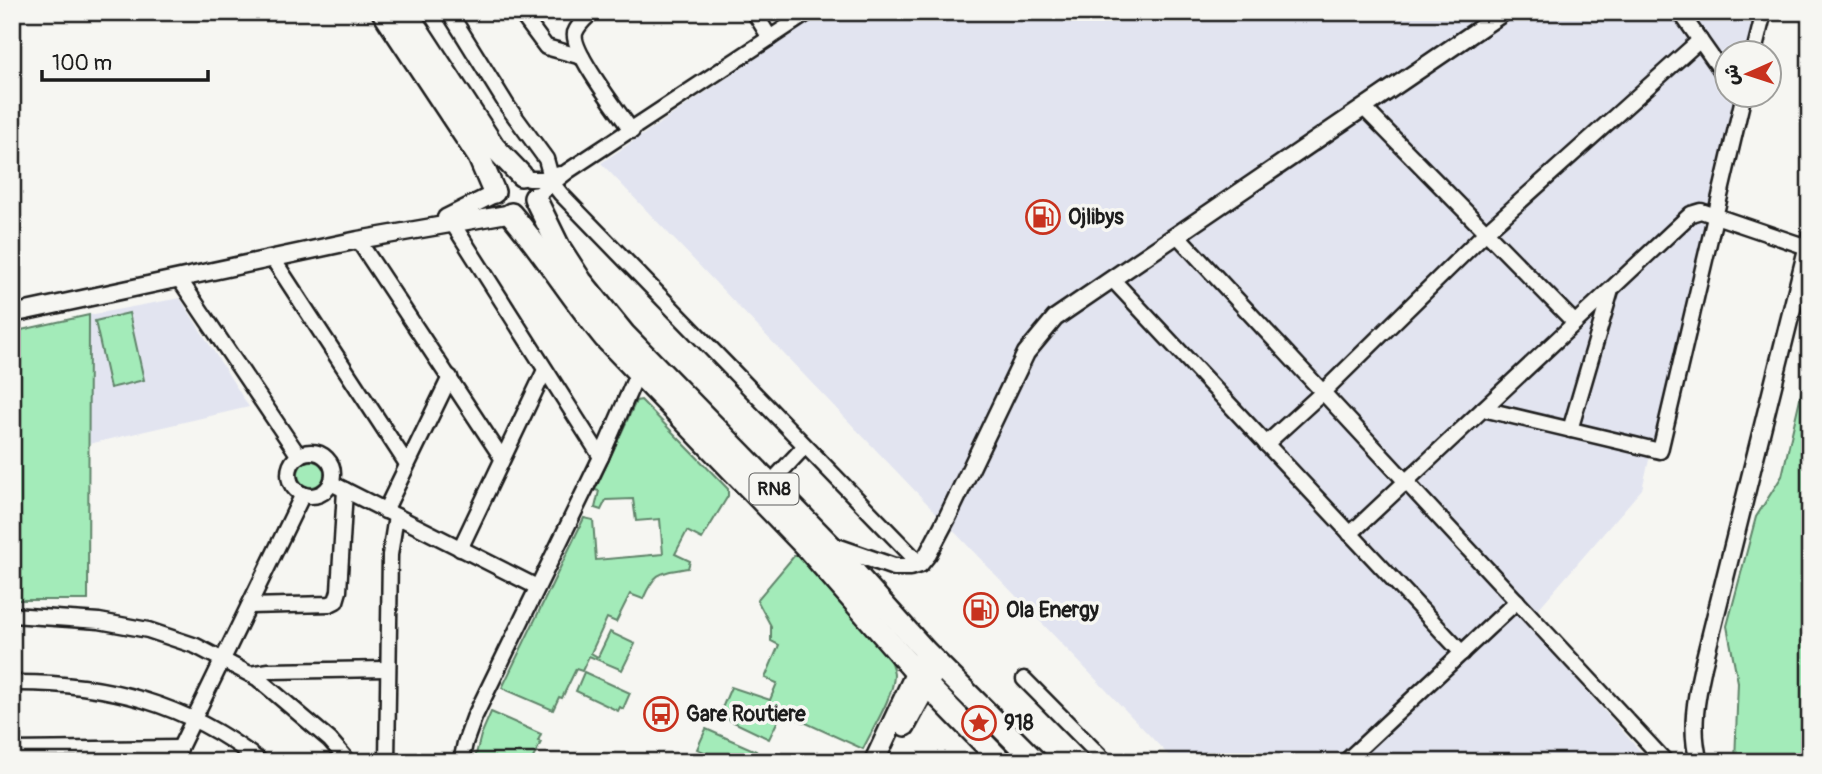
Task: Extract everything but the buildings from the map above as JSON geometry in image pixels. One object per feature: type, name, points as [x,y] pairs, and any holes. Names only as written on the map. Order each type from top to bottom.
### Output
[{"type":"main road","name":"RN8","points":[[383,12],[487,152],[530,187],[541,235],[583,312],[638,372],[764,491],[1036,762]]},
{"type":"main road","name":"RN8","points":[[406,12],[487,152],[497,204],[541,235],[624,334],[764,491]]},
{"type":"main road","points":[[494,193],[496,185],[511,174],[530,187],[527,211],[509,214]]},
{"type":"main road","name":"RN8","points":[[820,548],[921,679],[1002,762]]},
{"type":"main road","points":[[874,762],[932,659]]},
{"type":"main road","points":[[888,762],[921,679]]},
{"type":"street","points":[[449,12],[508,107],[545,159],[553,181],[613,250],[920,564]]},
{"type":"street","points":[[592,12],[580,24],[575,36],[582,57],[632,131]]},
{"type":"street","points":[[754,12],[770,38]]},
{"type":"street","points":[[530,187],[553,181],[809,12]]},
{"type":"street","points":[[1680,12],[1714,61]]},
{"type":"street","points":[[1758,38],[1764,12]]},
{"type":"street","points":[[820,548],[894,567],[920,564],[943,527],[1026,353],[1055,318],[1498,14]]},
{"type":"street","points":[[526,15],[546,47],[582,57]]},
{"type":"street","points":[[1266,443],[1323,392],[1485,233],[1700,40]]},
{"type":"street","points":[[1364,108],[1575,323]]},
{"type":"street","points":[[1483,409],[1660,451],[1740,108]]},
{"type":"street","points":[[417,229],[456,214],[494,193]]},
{"type":"street","points":[[1350,534],[1691,214],[1702,211],[1809,242],[1703,666],[1694,737],[1699,762]]},
{"type":"street","points":[[12,314],[358,240],[509,214]]},
{"type":"street","points":[[453,224],[601,457]]},
{"type":"street","points":[[1177,235],[1666,762]]},
{"type":"street","points":[[358,240],[502,458]]},
{"type":"street","points":[[273,259],[407,464]]},
{"type":"street","points":[[180,279],[299,456]]},
{"type":"street","points":[[1112,279],[1462,653]]},
{"type":"street","points":[[1570,430],[1612,288]]},
{"type":"street","points":[[460,549],[545,370]]},
{"type":"street","points":[[461,762],[464,743],[474,718],[601,457],[638,372]]},
{"type":"street","points":[[387,762],[390,513],[407,464],[450,377]]},
{"type":"street","points":[[764,491],[805,446]]},
{"type":"street","points":[[249,606],[330,604],[336,601],[340,591],[338,486],[325,457],[312,452],[294,460],[289,473],[293,486],[303,494],[316,495],[338,486],[537,587]]},
{"type":"street","points":[[12,750],[176,755],[303,494]]},
{"type":"street","points":[[1345,762],[1517,601]]},
{"type":"street","points":[[12,615],[99,621],[148,630],[196,646],[250,674],[330,740],[349,762]]},
{"type":"street","points":[[250,674],[269,671],[387,669]]},
{"type":"street","points":[[1024,679],[1106,762]]},
{"type":"street","points":[[12,683],[96,688],[140,699],[195,718],[235,741],[261,762]]},
{"type":"shaded area","points":[[824,12],[1757,12],[1750,38],[1714,38],[1714,108],[1734,108],[1642,489],[1526,623],[1650,762],[1175,762],[601,163]]},
{"type":"shaded area","points":[[180,298],[249,407],[89,444],[89,315]]},
{"type":"green space","points":[[129,313],[144,380],[110,388],[95,321]]},
{"type":"green space","points":[[89,315],[88,600],[12,600],[12,332]]},
{"type":"green space","points":[[1810,366],[1810,762],[1735,762],[1738,682],[1727,626],[1756,517],[1782,476],[1807,368]]},
{"type":"green space","points":[[641,400],[728,489],[728,496],[702,539],[687,531],[675,554],[690,561],[688,568],[659,575],[651,583],[643,599],[630,594],[616,622],[607,618],[591,653],[598,657],[610,632],[635,644],[622,670],[589,656],[582,671],[576,669],[553,710],[502,688],[584,518],[593,520],[596,560],[663,554],[660,519],[636,521],[633,499],[606,500],[601,510],[595,508],[599,491],[595,490],[636,401]]},
{"type":"green space","points":[[311,461],[320,465],[324,474],[320,483],[311,487],[302,483],[298,474],[302,465]]},
{"type":"green space","points":[[794,556],[798,556],[889,658],[892,666],[894,675],[890,692],[863,749],[782,712],[769,739],[719,715],[731,687],[770,700],[777,683],[765,678],[779,645],[771,641],[771,626],[757,600]]},
{"type":"green space","points":[[584,672],[630,693],[623,709],[620,707],[618,711],[576,691]]},
{"type":"green space","points":[[491,712],[541,734],[538,741],[541,742],[531,762],[474,762]]},
{"type":"green space","points":[[706,729],[756,751],[750,762],[727,762],[697,749]]},
{"type":"place","name":"Ojlibys","points":[[1043,217]]},
{"type":"place","name":"Ola Energy","points":[[981,610]]},
{"type":"place","name":"Gare Routiere","points":[[661,714]]},
{"type":"place","name":"918","points":[[979,723]]}]
